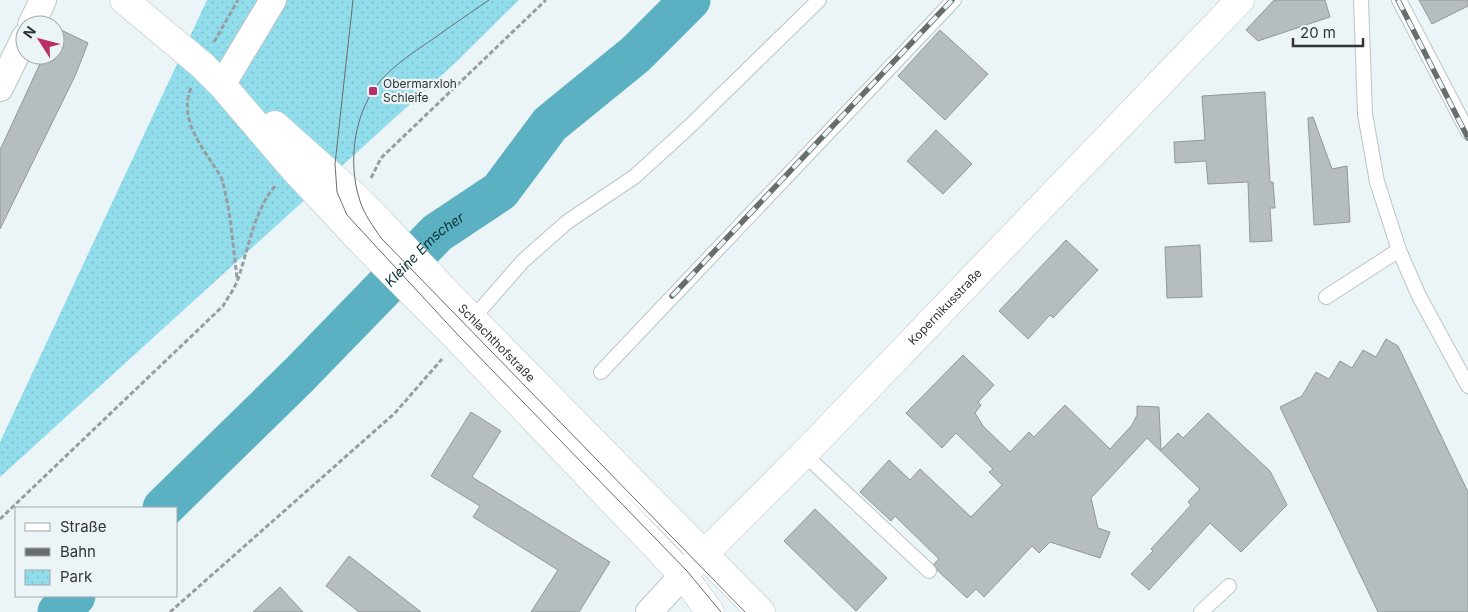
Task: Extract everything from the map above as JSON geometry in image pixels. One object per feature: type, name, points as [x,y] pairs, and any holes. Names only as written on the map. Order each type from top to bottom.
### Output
[{"type":"street","points":[[36,15],[43,0]]},
{"type":"street","name":"Schlachthofstraße","points":[[124,0],[202,65],[222,85],[293,168],[360,240],[456,319],[703,554],[761,612]]},
{"type":"street","points":[[222,85],[273,0]]},
{"type":"street","name":"Kopernikusstraße","points":[[649,612],[703,554],[804,454],[1240,0]]},
{"type":"street","points":[[0,88],[15,57]]},
{"type":"street","name":"Schlachthofstraße","points":[[222,85],[280,129],[369,210],[456,319],[683,575],[710,612]]},
{"type":"lane","points":[[456,319],[567,222],[634,176],[689,127],[819,0]]},
{"type":"lane","points":[[601,372],[954,0]]},
{"type":"lane","points":[[1361,0],[1365,114],[1377,182],[1399,250],[1418,296],[1468,386]]},
{"type":"lane","points":[[1399,0],[1468,132]]},
{"type":"lane","points":[[1326,297],[1399,250]]},
{"type":"lane","points":[[804,454],[929,571]]},
{"type":"lane","points":[[1201,612],[1229,586]]},
{"type":"path","points":[[238,0],[202,65],[188,95],[187,115],[195,136],[223,180],[230,216],[238,281]]},
{"type":"path","points":[[369,210],[381,158],[546,0]]},
{"type":"path","points":[[0,519],[223,306],[238,281],[264,203],[274,187],[293,168]]},
{"type":"path","points":[[170,612],[395,413],[445,356],[456,319]]},
{"type":"green space","points":[[207,0],[519,0],[453,65],[0,477],[0,442]]},
{"type":"building","points":[[1274,0],[1325,0],[1330,17],[1258,41],[1246,30]]},
{"type":"building","points":[[1419,0],[1468,0],[1468,6],[1432,24]]},
{"type":"building","points":[[940,30],[988,74],[945,120],[898,76]]},
{"type":"building","points":[[65,32],[88,43],[75,76],[0,229],[0,150],[39,65],[65,65]]},
{"type":"building","points":[[1265,92],[1270,182],[1273,182],[1275,208],[1270,208],[1272,241],[1250,242],[1248,182],[1208,184],[1206,161],[1175,163],[1174,142],[1205,140],[1202,96]]},
{"type":"building","points":[[1313,117],[1332,169],[1347,166],[1350,222],[1314,225],[1308,118]]},
{"type":"building","points":[[936,130],[972,164],[943,194],[907,161]]},
{"type":"building","points":[[1066,240],[1098,270],[1053,318],[1050,315],[1028,339],[999,311]]},
{"type":"building","points":[[1200,245],[1202,297],[1167,298],[1165,247]]},
{"type":"building","points":[[1386,339],[1398,346],[1468,492],[1468,612],[1378,612],[1280,407],[1302,396],[1316,372],[1329,379],[1340,361],[1352,368],[1363,350],[1376,357]]},
{"type":"building","points":[[963,355],[994,385],[978,402],[981,405],[975,413],[983,426],[1010,452],[1029,432],[1034,437],[1065,405],[1110,449],[1132,425],[1137,415],[1137,406],[1159,407],[1161,450],[1178,433],[1183,438],[1208,413],[1270,471],[1287,505],[1241,552],[1210,523],[1149,590],[1131,574],[1153,551],[1151,549],[1191,505],[1188,502],[1200,489],[1147,438],[1091,498],[1098,528],[1110,532],[1100,558],[1050,542],[1039,553],[1032,546],[984,597],[976,589],[967,598],[937,570],[934,564],[939,559],[895,516],[891,521],[860,492],[889,460],[910,480],[920,469],[971,517],[1002,485],[989,472],[993,469],[956,433],[942,448],[906,413]]},
{"type":"building","points":[[471,412],[501,431],[472,477],[610,562],[579,612],[531,612],[558,570],[473,517],[480,506],[431,476]]},
{"type":"building","points":[[815,509],[887,578],[856,611],[784,541]]},
{"type":"building","points":[[349,556],[421,612],[359,612],[326,586]]},
{"type":"building","points":[[280,587],[303,612],[253,612]]},
{"type":"waterway","name":"Kleine Emscher","points":[[164,507],[299,375],[437,233],[500,191],[550,124],[636,54],[690,0]]},
{"type":"waterway","name":"Kleine Emscher","points":[[58,612],[74,597]]},
{"type":"tram line","points":[[353,0],[335,164],[337,192],[347,215],[458,335],[687,571],[721,612]]},
{"type":"tram line","points":[[489,0],[400,62],[382,79],[372,92],[359,121],[354,153],[356,186],[362,206],[381,238],[745,612]]},
{"type":"railway","points":[[672,296],[952,0]]},
{"type":"railway","points":[[1398,0],[1468,138]]},
{"type":"place","name":"Obermarxloh Schleife","points":[[373,91]]}]
